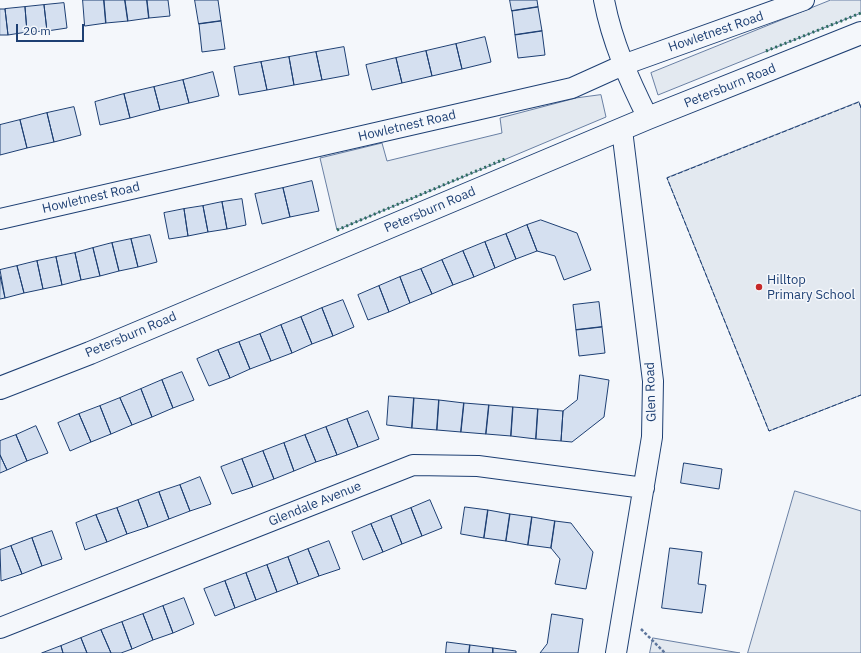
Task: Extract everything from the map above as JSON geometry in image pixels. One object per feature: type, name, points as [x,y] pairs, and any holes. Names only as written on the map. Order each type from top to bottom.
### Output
[{"type":"main road","name":"Petersburn Road","points":[[0,388],[90,352],[648,118],[861,33]]},
{"type":"street","points":[[604,0],[608,24],[623,65],[648,118]]},
{"type":"street","name":"Howletnest Road","points":[[0,219],[572,88],[623,65],[804,0]]},
{"type":"street","name":"Glen Road","points":[[616,653],[652,436],[653,381],[622,130]]},
{"type":"street","name":"Glendale Avenue","points":[[0,628],[413,465],[478,466],[644,488]]},
{"type":"path","points":[[624,612],[664,653]]},
{"type":"shaded area","points":[[831,0],[861,0],[861,13],[658,95],[651,73]]},
{"type":"shaded area","points":[[601,95],[606,117],[337,230],[320,158],[382,143],[387,161],[502,133],[500,118],[576,98]]},
{"type":"shaded area","points":[[859,102],[861,108],[861,395],[769,431],[667,178]]},
{"type":"shaded area","points":[[795,491],[861,511],[861,653],[748,653]]},
{"type":"shaded area","points":[[653,638],[740,653],[650,653]]},
{"type":"building","points":[[83,0],[104,0],[106,23],[85,26]]},
{"type":"building","points":[[104,0],[125,0],[128,21],[106,23]]},
{"type":"building","points":[[125,0],[147,0],[149,18],[128,21]]},
{"type":"building","points":[[147,0],[168,0],[170,16],[149,18]]},
{"type":"building","points":[[195,0],[218,0],[221,21],[199,24]]},
{"type":"building","points":[[510,0],[537,0],[538,7],[512,11]]},
{"type":"building","points":[[64,3],[67,28],[47,31],[44,5]]},
{"type":"building","points":[[44,5],[47,31],[27,32],[25,7]]},
{"type":"building","points":[[25,7],[27,32],[8,35],[5,9]]},
{"type":"building","points":[[538,7],[542,31],[515,35],[512,11]]},
{"type":"building","points":[[0,9],[5,9],[8,35],[0,35]]},
{"type":"building","points":[[221,21],[225,49],[202,52],[199,24]]},
{"type":"building","points":[[542,31],[545,55],[518,58],[515,35]]},
{"type":"building","points":[[485,37],[491,62],[462,69],[456,44]]},
{"type":"building","points":[[456,44],[462,69],[432,76],[426,51]]},
{"type":"building","points":[[344,47],[349,75],[322,80],[316,52]]},
{"type":"building","points":[[426,51],[432,76],[402,83],[396,58]]},
{"type":"building","points":[[316,52],[322,80],[294,85],[289,57]]},
{"type":"building","points":[[289,57],[294,85],[267,90],[261,62]]},
{"type":"building","points":[[396,58],[402,83],[372,90],[366,65]]},
{"type":"building","points":[[261,62],[267,90],[239,95],[234,67]]},
{"type":"building","points":[[213,72],[219,96],[189,103],[183,80]]},
{"type":"building","points":[[183,80],[189,103],[160,110],[154,87]]},
{"type":"building","points":[[154,87],[160,110],[130,118],[124,94]]},
{"type":"building","points":[[124,94],[130,118],[100,125],[95,102]]},
{"type":"building","points":[[74,107],[81,135],[54,142],[47,113]]},
{"type":"building","points":[[47,113],[54,142],[27,148],[20,120]]},
{"type":"building","points":[[20,120],[27,148],[0,155],[0,125]]},
{"type":"building","points":[[312,181],[319,211],[290,217],[283,188]]},
{"type":"building","points":[[283,188],[290,217],[262,224],[255,194]]},
{"type":"building","points":[[242,199],[246,225],[227,229],[222,202]]},
{"type":"building","points":[[222,202],[227,229],[208,232],[203,206]]},
{"type":"building","points":[[203,206],[208,232],[188,236],[184,209]]},
{"type":"building","points":[[184,209],[188,236],[169,239],[164,213]]},
{"type":"building","points":[[541,220],[577,233],[591,270],[564,280],[555,256],[537,251],[527,225]]},
{"type":"building","points":[[527,225],[537,251],[516,259],[506,234]]},
{"type":"building","points":[[506,234],[516,259],[495,268],[485,242]]},
{"type":"building","points":[[150,235],[157,262],[138,267],[131,239]]},
{"type":"building","points":[[131,239],[138,267],[119,271],[112,243]]},
{"type":"building","points":[[485,242],[495,268],[474,277],[463,251]]},
{"type":"building","points":[[112,243],[119,271],[100,276],[93,248]]},
{"type":"building","points":[[93,248],[100,276],[81,280],[75,253]]},
{"type":"building","points":[[463,251],[474,277],[453,285],[442,260]]},
{"type":"building","points":[[75,253],[81,280],[62,285],[56,257]]},
{"type":"building","points":[[56,257],[62,285],[43,289],[37,261]]},
{"type":"building","points":[[442,260],[453,285],[432,294],[421,269]]},
{"type":"building","points":[[37,261],[43,289],[24,293],[17,266]]},
{"type":"building","points":[[17,266],[24,293],[5,298],[0,270]]},
{"type":"building","points":[[421,269],[432,294],[410,303],[400,277]]},
{"type":"building","points":[[0,276],[5,298],[0,299]]},
{"type":"building","points":[[400,277],[410,303],[389,312],[379,286]]},
{"type":"building","points":[[379,286],[389,312],[368,320],[358,295]]},
{"type":"building","points":[[343,300],[354,327],[333,336],[322,308]]},
{"type":"building","points":[[599,302],[602,327],[576,330],[573,305]]},
{"type":"building","points":[[322,308],[333,336],[312,344],[301,317]]},
{"type":"building","points":[[301,317],[312,344],[292,353],[281,325]]},
{"type":"building","points":[[281,325],[292,353],[271,361],[260,334]]},
{"type":"building","points":[[602,327],[605,353],[579,356],[576,330]]},
{"type":"building","points":[[260,334],[271,361],[250,369],[239,342]]},
{"type":"building","points":[[239,342],[250,369],[230,378],[218,350]]},
{"type":"building","points":[[218,350],[230,378],[209,386],[197,359]]},
{"type":"building","points":[[182,372],[194,400],[173,408],[162,380]]},
{"type":"building","points":[[580,375],[609,380],[604,417],[572,442],[561,441],[563,411],[577,400]]},
{"type":"building","points":[[162,380],[173,408],[152,417],[141,389]]},
{"type":"building","points":[[141,389],[152,417],[132,425],[120,398]]},
{"type":"building","points":[[389,396],[414,398],[412,428],[387,425]]},
{"type":"building","points":[[120,398],[132,425],[111,434],[100,406]]},
{"type":"building","points":[[414,398],[439,400],[437,430],[412,428]]},
{"type":"building","points":[[439,400],[464,403],[461,432],[437,430]]},
{"type":"building","points":[[464,403],[489,405],[486,434],[461,432]]},
{"type":"building","points":[[489,405],[513,407],[511,436],[486,434]]},
{"type":"building","points":[[100,406],[111,434],[91,442],[79,414]]},
{"type":"building","points":[[513,407],[538,409],[536,439],[511,436]]},
{"type":"building","points":[[538,409],[563,411],[561,441],[536,439]]},
{"type":"building","points":[[368,411],[379,439],[358,447],[347,419]]},
{"type":"building","points":[[79,414],[91,442],[70,451],[58,423]]},
{"type":"building","points":[[347,419],[358,447],[337,455],[326,427]]},
{"type":"building","points":[[36,426],[48,453],[27,461],[16,435]]},
{"type":"building","points":[[326,427],[337,455],[316,462],[305,435]]},
{"type":"building","points":[[16,435],[27,461],[7,470],[0,455],[0,441]]},
{"type":"building","points":[[305,435],[316,462],[294,471],[284,443]]},
{"type":"building","points":[[284,443],[294,471],[274,479],[263,451]]},
{"type":"building","points":[[263,451],[274,479],[253,487],[242,459]]},
{"type":"building","points":[[0,455],[7,470],[0,473]]},
{"type":"building","points":[[242,459],[253,487],[232,494],[221,467]]},
{"type":"building","points":[[684,463],[722,469],[719,489],[681,483]]},
{"type":"building","points":[[200,477],[211,504],[190,511],[180,485]]},
{"type":"building","points":[[180,485],[190,511],[169,519],[159,492]]},
{"type":"building","points":[[159,492],[169,519],[148,527],[138,500]]},
{"type":"building","points":[[138,500],[148,527],[127,534],[117,508]]},
{"type":"building","points":[[430,500],[442,528],[422,536],[411,508]]},
{"type":"building","points":[[465,507],[488,510],[484,538],[461,534]]},
{"type":"building","points":[[117,508],[127,534],[107,542],[96,515]]},
{"type":"building","points":[[411,508],[422,536],[402,544],[391,516]]},
{"type":"building","points":[[488,510],[510,514],[506,541],[484,538]]},
{"type":"building","points":[[510,514],[532,517],[528,545],[506,541]]},
{"type":"building","points":[[96,515],[107,542],[85,550],[76,523]]},
{"type":"building","points":[[391,516],[402,544],[383,552],[371,524]]},
{"type":"building","points":[[532,517],[555,521],[551,548],[528,545]]},
{"type":"building","points":[[555,521],[571,523],[593,552],[586,589],[555,584],[560,559],[551,548]]},
{"type":"building","points":[[371,524],[383,552],[363,560],[352,532]]},
{"type":"building","points":[[52,531],[62,559],[42,566],[32,538]]},
{"type":"building","points":[[32,538],[42,566],[22,574],[11,546]]},
{"type":"building","points":[[329,541],[340,569],[319,576],[308,549]]},
{"type":"building","points":[[11,546],[22,574],[1,581],[0,550]]},
{"type":"building","points":[[670,548],[702,552],[698,584],[706,585],[702,613],[662,608]]},
{"type":"building","points":[[308,549],[319,576],[298,584],[288,557]]},
{"type":"building","points":[[288,557],[298,584],[277,592],[267,565]]},
{"type":"building","points":[[267,565],[277,592],[256,600],[246,573]]},
{"type":"building","points":[[246,573],[256,600],[235,608],[225,581]]},
{"type":"building","points":[[225,581],[235,608],[215,616],[204,589]]},
{"type":"building","points":[[184,598],[194,624],[173,633],[163,606]]},
{"type":"building","points":[[163,606],[173,633],[153,640],[143,614]]},
{"type":"building","points":[[143,614],[153,640],[132,649],[122,622]]},
{"type":"building","points":[[552,614],[583,619],[578,653],[540,653],[547,644]]},
{"type":"building","points":[[122,622],[132,649],[121,653],[111,653],[101,630]]},
{"type":"building","points":[[101,630],[111,653],[87,653],[81,638]]},
{"type":"building","points":[[81,638],[87,653],[63,653],[61,646]]},
{"type":"building","points":[[447,642],[470,645],[469,653],[446,653]]},
{"type":"building","points":[[470,645],[493,648],[493,653],[469,653]]},
{"type":"building","points":[[61,646],[63,653],[42,653]]},
{"type":"building","points":[[493,648],[516,651],[516,653],[493,653]]},
{"type":"hedge","points":[[766,51],[861,13]]},
{"type":"hedge","points":[[337,230],[507,158]]},
{"type":"fence","points":[[861,108],[859,102],[667,178],[769,431],[861,395]]},
{"type":"place","name":"Hilltop Primary School","points":[[759,287]]}]
